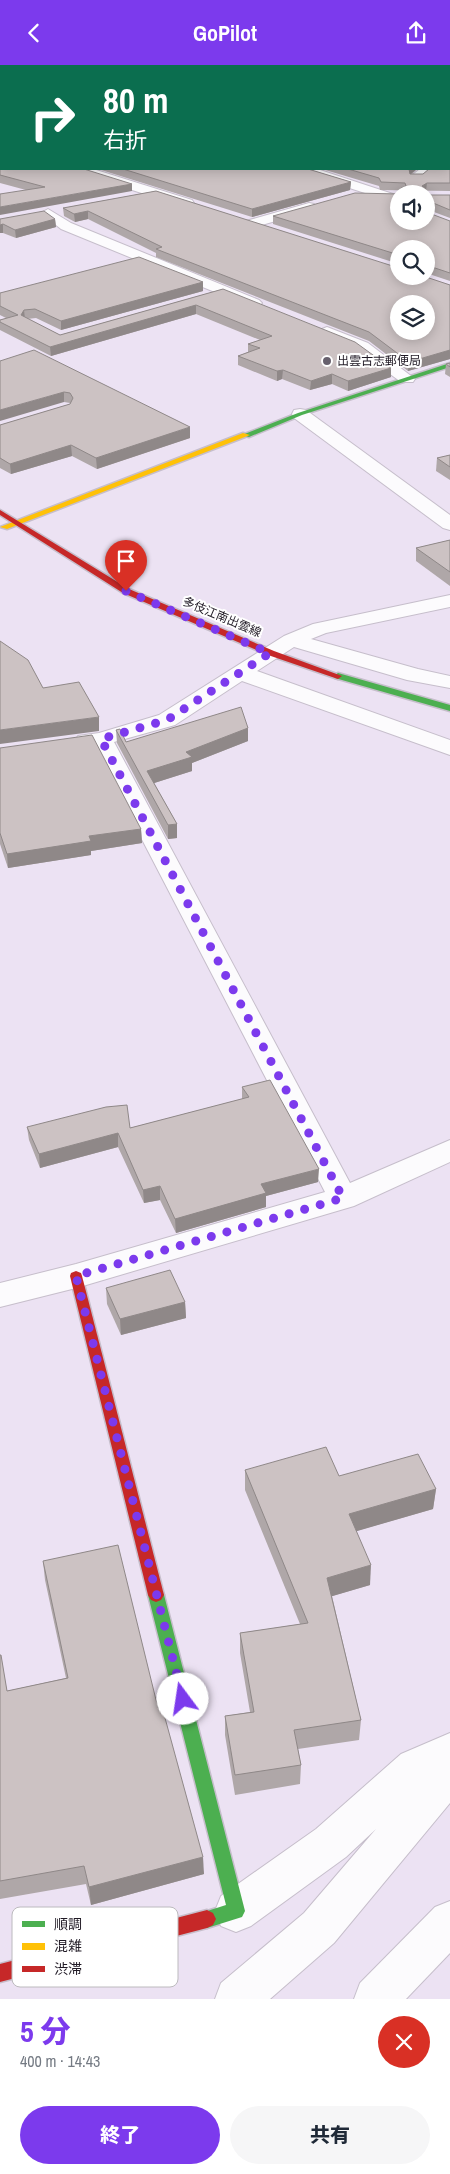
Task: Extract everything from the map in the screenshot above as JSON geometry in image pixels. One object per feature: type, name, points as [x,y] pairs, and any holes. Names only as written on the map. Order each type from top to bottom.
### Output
[{"type":"street","points":[[84,170],[204,209]]},
{"type":"street","points":[[308,170],[390,195]]},
{"type":"street","points":[[416,177],[427,170]]},
{"type":"street","points":[[130,198],[157,193]]},
{"type":"street","points":[[344,197],[353,195],[390,197]]},
{"type":"street","points":[[278,233],[246,222],[325,203]]},
{"type":"street","points":[[66,210],[43,214],[140,258],[270,309]]},
{"type":"street","points":[[122,263],[140,258]]},
{"type":"street","points":[[205,296],[224,291]]},
{"type":"street","points":[[316,327],[362,346],[407,379]]},
{"type":"street","points":[[0,528],[300,414],[450,365]]},
{"type":"street","points":[[300,414],[450,524]]},
{"type":"street","name":"多伎江南出雲線","points":[[0,512],[126,591],[270,653],[360,684],[450,708]]},
{"type":"street","points":[[64,744],[101,739],[167,720],[270,653],[320,628],[450,601]]},
{"type":"street","points":[[291,641],[415,675],[450,682]]},
{"type":"street","points":[[241,673],[450,748]]},
{"type":"street","points":[[101,739],[343,1198]]},
{"type":"street","points":[[0,1295],[76,1276],[343,1198],[450,1150]]},
{"type":"street","points":[[76,1276],[236,1911]]},
{"type":"street","points":[[178,1926],[236,1911],[331,1843],[415,1767],[450,1752]]},
{"type":"street","points":[[237,1999],[319,1928],[450,1773]]},
{"type":"street","points":[[376,1999],[450,1922]]},
{"type":"building","points":[[0,170],[87,170],[132,184],[0,207],[0,194],[45,187],[0,175]]},
{"type":"building","points":[[126,170],[311,170],[351,182],[252,209]]},
{"type":"building","points":[[351,170],[409,170],[410,174],[423,174],[428,170],[450,170],[450,183],[406,185],[405,183],[381,182],[379,178]]},
{"type":"building","points":[[156,191],[390,265],[390,285],[435,285],[435,280],[450,285],[450,350],[409,362],[369,332],[156,249],[162,247],[88,211],[74,214],[63,208]]},
{"type":"building","points":[[355,193],[390,194],[390,230],[435,230],[435,215],[450,221],[450,273],[435,268],[435,240],[390,240],[390,252],[273,216]]},
{"type":"building","points":[[435,195],[450,195],[450,210],[435,204]]},
{"type":"building","points":[[44,211],[55,219],[15,230],[3,224],[0,225],[0,219]]},
{"type":"building","points":[[139,257],[203,282],[61,321],[35,309],[24,310],[21,315],[60,335],[223,289],[355,342],[391,368],[348,381],[332,374],[311,381],[283,370],[277,371],[238,356],[260,348],[248,344],[272,336],[196,305],[50,347],[0,322],[0,320],[18,315],[0,306],[0,293]]},
{"type":"building","points":[[34,350],[190,427],[96,458],[71,445],[10,464],[0,458],[0,425],[70,404],[73,398],[70,393],[64,392],[0,410],[0,361]]},
{"type":"building","points":[[450,455],[450,467],[437,458]]},
{"type":"building","points":[[450,540],[450,572],[416,548]]},
{"type":"building","points":[[0,641],[28,660],[43,688],[79,682],[99,717],[0,730]]},
{"type":"building","points":[[241,707],[248,728],[186,752],[192,757],[147,771],[177,824],[168,825],[116,730],[120,729],[126,742]]},
{"type":"building","points":[[92,735],[141,829],[89,836],[91,841],[7,854],[0,833],[0,748]]},
{"type":"building","points":[[270,1080],[319,1169],[261,1184],[266,1193],[175,1219],[160,1186],[143,1190],[118,1133],[39,1154],[27,1127],[106,1107],[127,1105],[130,1128],[249,1097],[242,1087]]},
{"type":"building","points":[[170,1270],[185,1302],[120,1319],[106,1288]]},
{"type":"building","points":[[326,1447],[339,1476],[418,1454],[436,1489],[349,1514],[371,1565],[327,1578],[361,1720],[294,1730],[301,1765],[235,1775],[225,1716],[254,1712],[240,1633],[308,1623],[245,1470]]},
{"type":"building","points":[[118,1545],[158,1708],[162,1707],[203,1857],[89,1887],[84,1866],[0,1881],[0,1655],[7,1691],[68,1678],[43,1561]]},
{"type":"traffic: fast","points":[[246,435],[300,414],[450,365]]},
{"type":"traffic: fast","points":[[338,676],[450,708]]},
{"type":"traffic: fast","points":[[156,1595],[236,1911],[207,1919]]},
{"type":"traffic: slow","points":[[4,527],[246,435]]},
{"type":"traffic: jam","points":[[0,512],[126,591],[271,653],[338,676]]},
{"type":"traffic: jam","points":[[76,1276],[156,1595]]},
{"type":"traffic: jam","points":[[178,1927],[207,1919]]},
{"type":"traffic: jam","points":[[0,1973],[12,1970]]},
{"type":"place","name":"出雲古志郵便局","points":[[327,361]]},
{"type":"route","points":[[126,591],[270,653],[167,720],[101,739],[343,1198],[76,1276],[183,1699]]}]
